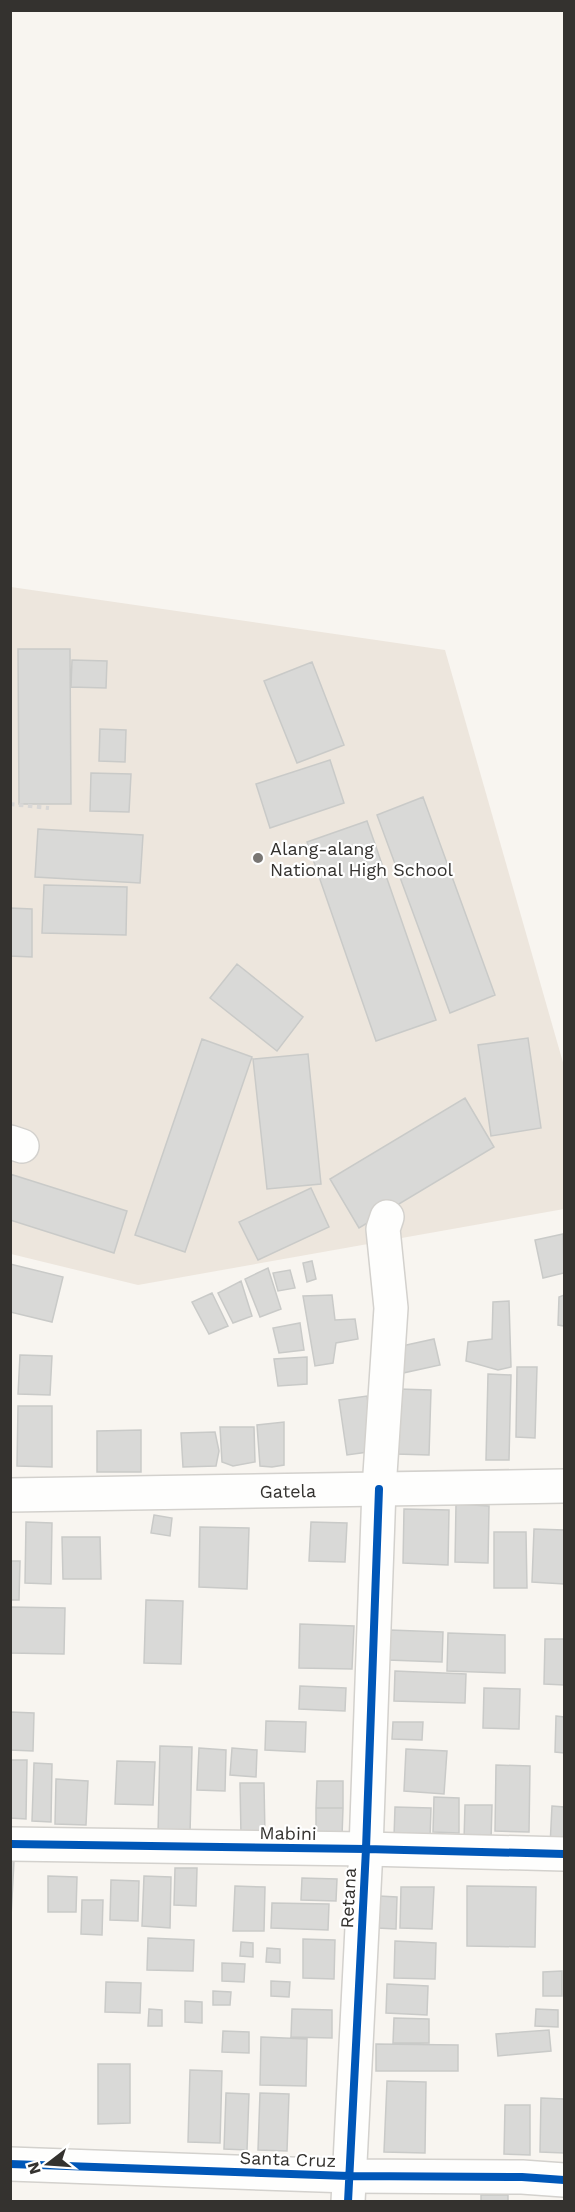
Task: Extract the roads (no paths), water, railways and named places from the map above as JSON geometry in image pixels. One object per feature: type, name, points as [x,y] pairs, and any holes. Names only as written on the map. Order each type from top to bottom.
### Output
[{"type":"street","name":"Retana","points":[[349,2189],[366,1849],[379,1489],[391,1308],[383,1229],[387,1217]]},
{"type":"street","name":"Gatela","points":[[10,1495],[564,1486]]},
{"type":"street","name":"Mabini","points":[[10,1844],[564,1854]]},
{"type":"street","name":"Santa Cruz","points":[[10,2164],[349,2189],[522,2177],[564,2180]]},
{"type":"place","name":"Alang-alang National High School","points":[[258,858]]}]
